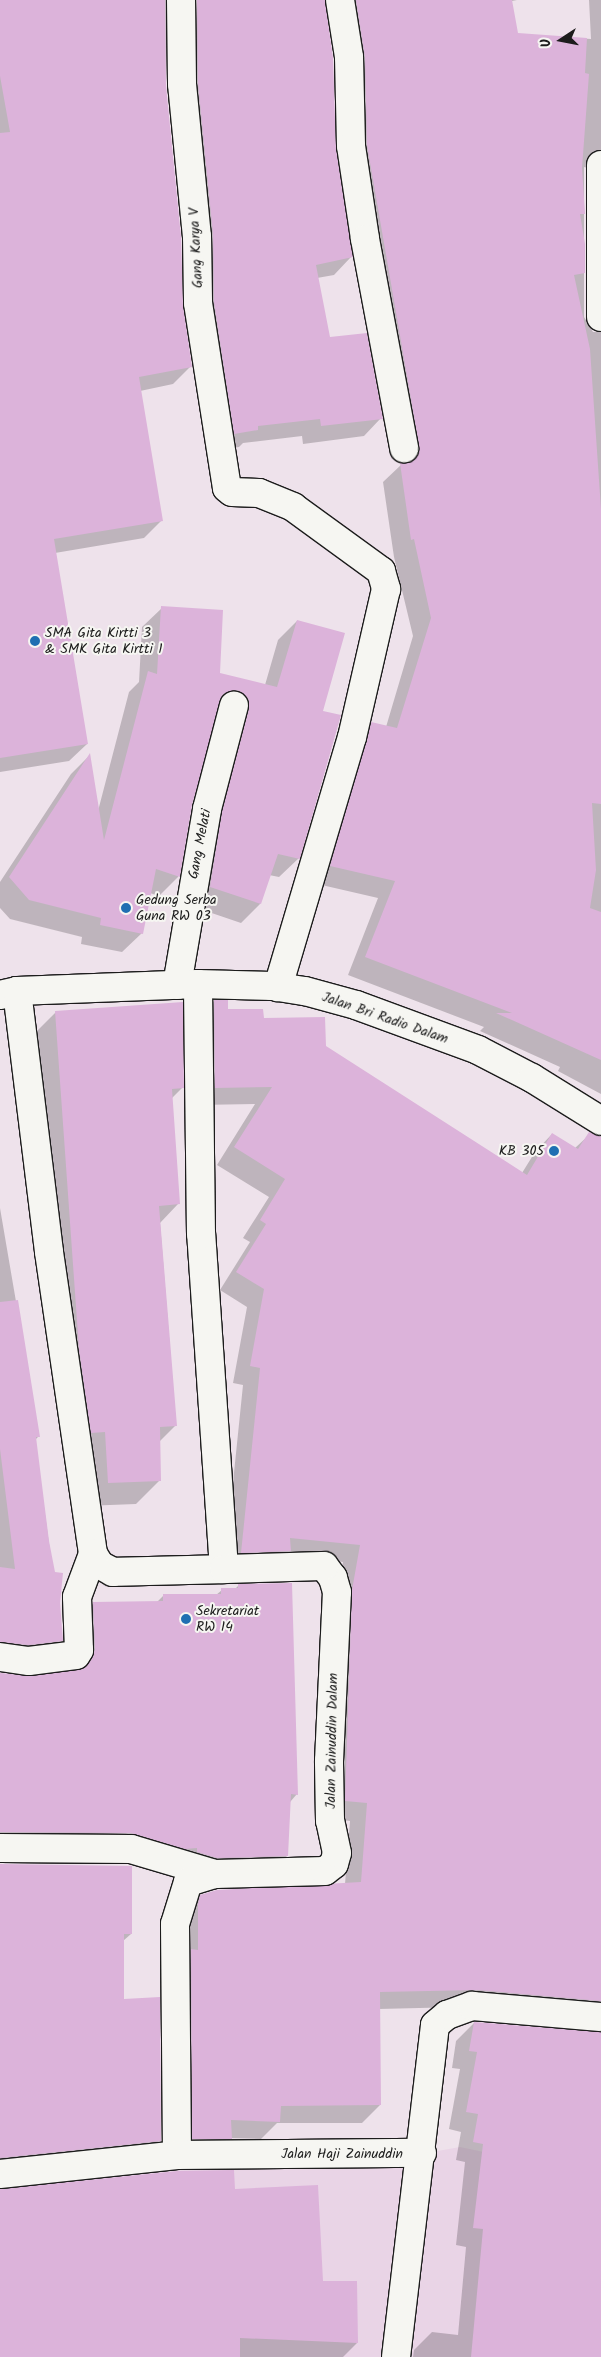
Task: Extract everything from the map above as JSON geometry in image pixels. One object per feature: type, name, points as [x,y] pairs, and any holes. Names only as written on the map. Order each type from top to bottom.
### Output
[{"type":"street","name":"Gang Karya V","points":[[181,0],[182,84],[197,236],[198,303],[226,482],[232,492],[259,492],[293,507],[381,571],[386,589],[352,737],[278,987]]},
{"type":"street","points":[[340,0],[349,57],[351,146],[364,239],[404,448]]},
{"type":"street","points":[[601,165],[601,317]]},
{"type":"street","name":"Gang Melati","points":[[224,1569],[201,1234],[187,984],[207,809],[234,705]]},
{"type":"street","name":"Jalan Bri Radio Dalam","points":[[8,993],[187,984],[278,987],[356,1005],[478,1050],[532,1078],[601,1120]]},
{"type":"street","points":[[8,993],[49,1252],[93,1554],[100,1565],[113,1572],[224,1569]]},
{"type":"street","points":[[0,1657],[29,1661],[76,1655],[79,1650],[77,1597],[93,1554]]},
{"type":"street","name":"Jalan Zainuddin Dalam","points":[[177,2155],[175,1924],[188,1882],[215,1874],[325,1871],[334,1864],[337,1853],[330,1821],[329,1761],[337,1592],[333,1578],[324,1566],[224,1569]]},
{"type":"street","points":[[0,1848],[131,1849],[215,1874]]},
{"type":"street","points":[[422,2154],[436,2026],[447,2015],[472,2006],[601,2017]]},
{"type":"street","name":"Jalan Haji Zainuddin","points":[[0,2174],[177,2155],[422,2154],[396,2357]]},
{"type":"shaded area","points":[[460,2147],[594,2175],[601,2357],[0,2357],[0,2166],[398,2158]]},
{"type":"building","points":[[0,0],[165,0],[166,86],[181,237],[183,305],[192,367],[139,377],[163,521],[54,539],[88,744],[0,758],[0,133],[10,132],[0,76]]},
{"type":"building","points":[[197,0],[325,0],[333,58],[336,148],[353,257],[316,265],[330,337],[367,333],[383,419],[321,426],[320,419],[258,426],[258,430],[234,434],[214,302],[213,234],[198,83]]},
{"type":"building","points":[[356,0],[512,0],[518,33],[587,38],[585,73],[589,74],[582,168],[585,214],[580,214],[585,244],[585,273],[574,275],[590,349],[601,509],[601,804],[592,803],[596,870],[590,908],[601,912],[601,1060],[496,1013],[512,1013],[365,957],[395,881],[330,866],[371,722],[397,728],[431,618],[414,539],[411,540],[400,463],[414,460],[419,445],[367,145],[365,57]]},
{"type":"building","points":[[161,606],[223,610],[220,673],[277,687],[297,620],[345,633],[323,711],[341,715],[300,859],[278,854],[261,904],[210,887],[222,812],[249,708],[249,700],[238,690],[223,694],[192,805],[180,877],[156,869],[143,934],[100,925],[101,918],[29,900],[9,877],[90,753],[104,840],[148,671],[157,674]]},
{"type":"building","points":[[214,1000],[228,1000],[228,1009],[263,1009],[264,1018],[325,1017],[326,1046],[527,1175],[552,1133],[578,1149],[589,1132],[601,1137],[601,2001],[478,1990],[380,1992],[381,2105],[281,2106],[280,2122],[231,2120],[232,2139],[192,2139],[191,1949],[198,1950],[198,1904],[200,1895],[217,1890],[361,1882],[367,1803],[345,1801],[352,1590],[360,1545],[290,1538],[291,1551],[241,1553],[260,1368],[250,1366],[264,1289],[236,1272],[266,1224],[260,1220],[285,1179],[234,1147],[272,1087],[215,1088]]},
{"type":"building","points":[[183,1002],[184,1088],[172,1089],[180,1204],[159,1206],[177,1426],[160,1427],[161,1481],[108,1483],[105,1432],[91,1433],[79,1349],[55,1011]]},
{"type":"building","points":[[18,1300],[40,1437],[36,1437],[49,1541],[55,1572],[63,1573],[60,1603],[63,1641],[29,1645],[0,1642],[0,1567],[15,1569],[0,1449],[0,1302]]},
{"type":"building","points":[[292,1583],[298,1795],[291,1794],[288,1856],[217,1858],[197,1852],[197,1848],[185,1849],[131,1833],[0,1832],[0,1673],[31,1676],[85,1668],[95,1650],[93,1602],[163,1601],[163,1594],[221,1594],[221,1588],[238,1588],[238,1584]]},
{"type":"building","points":[[0,1864],[132,1866],[132,1934],[124,1934],[124,1999],[160,1997],[161,2141],[0,2158]]},
{"type":"building","points":[[474,2022],[601,2032],[601,2357],[471,2357],[483,2229],[473,2228],[483,2144],[473,2142],[478,2114],[466,2112],[477,2052],[469,2051]]},
{"type":"building","points":[[234,2170],[235,2189],[318,2185],[323,2281],[357,2281],[358,2343],[240,2338],[240,2357],[0,2357],[0,2189],[178,2171]]},
{"type":"place","name":"SMA Gita Kirtti 3 & SMK Gita Kirtti 1","points":[[35,641]]},
{"type":"place","name":"Gedung Serba Guna RW 03","points":[[126,908]]},
{"type":"place","name":"KB 305","points":[[554,1151]]},
{"type":"place","name":"Sekretariat RW 14","points":[[186,1619]]}]
